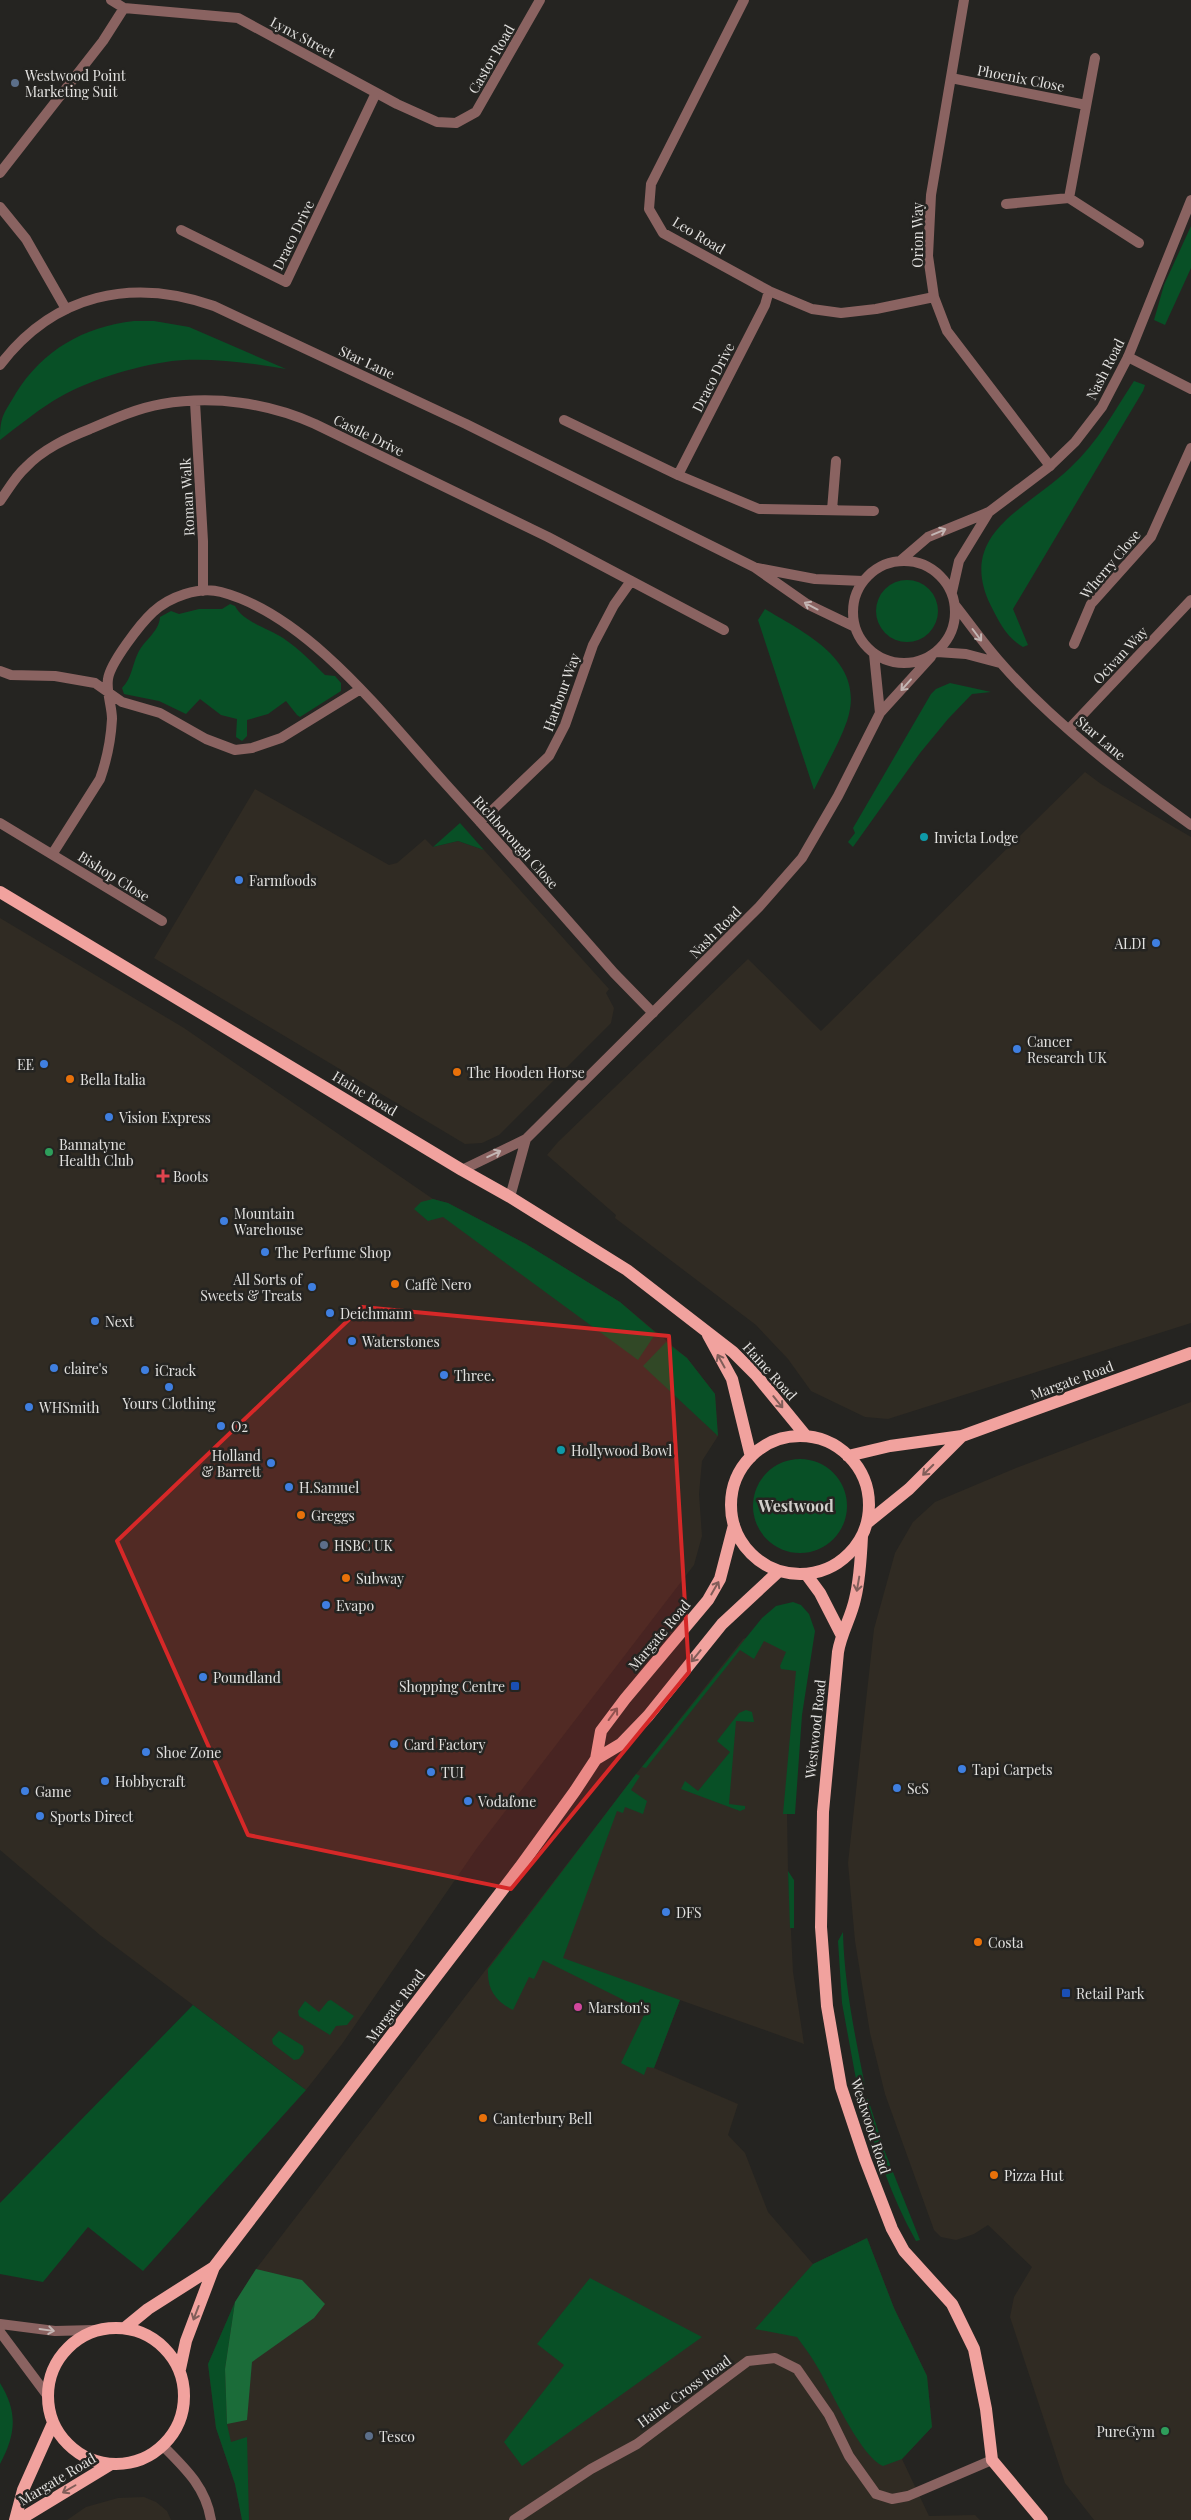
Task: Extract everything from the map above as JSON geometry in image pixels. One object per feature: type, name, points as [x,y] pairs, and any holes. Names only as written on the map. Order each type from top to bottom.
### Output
[{"type":"main road","name":"Haine Road","points":[[0,892],[510,1197],[627,1270],[734,1352],[756,1375],[806,1436]]},
{"type":"main road","name":"Haine Road","points":[[706,1332],[732,1379],[751,1457]]},
{"type":"main road","name":"Margate Road","points":[[848,1456],[890,1446],[962,1436],[1191,1353]]},
{"type":"main road","points":[[806,1436],[836,1446],[848,1456],[860,1470],[867,1486],[869,1504],[868,1522],[854,1550],[842,1561],[827,1569],[806,1574],[779,1571],[757,1559],[743,1544],[734,1525],[731,1507],[733,1488],[740,1471],[751,1457],[767,1445],[786,1437],[806,1436]]},
{"type":"main road","name":"Margate Road","points":[[868,1522],[909,1489],[962,1436]]},
{"type":"main road","name":"Margate Road","points":[[180,2369],[186,2341],[214,2268],[520,1867],[575,1791],[596,1759],[601,1731],[625,1699],[708,1600],[720,1579],[734,1525]]},
{"type":"main road","name":"Westwood Road","points":[[862,1536],[860,1572],[855,1601],[841,1634],[827,1743],[822,1838],[821,1927],[827,2006],[833,2050],[848,2113],[892,2229],[904,2252],[952,2304],[974,2349],[986,2409],[992,2460]]},
{"type":"main road","name":"Margate Road","points":[[596,1759],[621,1744],[628,1737],[648,1716],[722,1624],[779,1571]]},
{"type":"main road","points":[[806,1574],[820,1593],[841,1634]]},
{"type":"main road","name":"Margate Road","points":[[126,2328],[148,2309],[214,2268]]},
{"type":"main road","name":"Margate Road","points":[[18,2520],[111,2464],[140,2460],[164,2447],[179,2424],[184,2408],[185,2389],[180,2369],[166,2348],[148,2335],[126,2328],[109,2327],[94,2330],[73,2342],[58,2359],[50,2378],[48,2395],[53,2423],[68,2445],[84,2456],[111,2464]]},
{"type":"main road","name":"Margate Road","points":[[15,2520],[23,2490],[53,2423]]},
{"type":"main road","points":[[992,2460],[1042,2520]]},
{"type":"street","points":[[0,173],[103,41],[124,8],[111,0]]},
{"type":"street","name":"Castor Road","points":[[456,123],[476,112],[540,0]]},
{"type":"street","name":"Leo Road","points":[[744,0],[651,184],[649,209],[663,233],[770,291],[812,310],[841,313],[876,309],[934,297]]},
{"type":"street","name":"Orion Way","points":[[964,0],[931,195],[928,256],[934,297],[952,338],[1050,466]]},
{"type":"street","name":"Lynx Street","points":[[124,8],[238,18],[376,94],[437,122],[456,123]]},
{"type":"street","points":[[1069,198],[1094,58]]},
{"type":"street","name":"Phoenix Close","points":[[951,78],[1086,105]]},
{"type":"street","name":"Draco Drive","points":[[181,230],[286,282],[376,94]]},
{"type":"street","points":[[1006,204],[1069,198],[1139,244]]},
{"type":"street","name":"Nash Road","points":[[900,561],[928,537],[988,512],[1050,466],[1075,442],[1102,407],[1128,357],[1191,200]]},
{"type":"street","points":[[0,207],[26,239],[66,309]]},
{"type":"street","name":"Star Lane","points":[[0,365],[26,335],[66,309],[107,294],[143,291],[172,293],[214,306],[466,424],[754,567],[806,604],[855,627]]},
{"type":"street","name":"Draco Drive","points":[[678,475],[765,305],[770,291]]},
{"type":"street","points":[[1128,357],[1191,389]]},
{"type":"street","name":"Castle Drive","points":[[0,501],[25,468],[60,442],[133,412],[162,404],[195,402],[248,403],[289,412],[514,521],[724,630]]},
{"type":"street","name":"Roman Walk","points":[[195,402],[203,540],[203,591]]},
{"type":"street","points":[[564,420],[678,475],[759,510],[874,511]]},
{"type":"street","name":"Wherry Close","points":[[1074,644],[1091,604],[1151,537],[1191,448]]},
{"type":"street","points":[[832,510],[836,461]]},
{"type":"street","name":"Nash Road","points":[[952,592],[959,561],[988,512]]},
{"type":"street","points":[[900,561],[916,562],[931,568],[943,578],[952,592],[956,605],[955,622],[949,639],[934,655],[917,663],[902,664],[887,661],[874,654],[859,637],[855,627],[853,611],[856,595],[863,581],[880,567],[900,561]]},
{"type":"street","name":"Star Lane","points":[[754,567],[815,579],[863,581]]},
{"type":"street","name":"Harbour Way","points":[[480,822],[549,756],[564,725],[592,645],[614,604],[631,581]]},
{"type":"street","name":"Richborough Close","points":[[108,692],[108,677],[139,625],[155,610],[166,603],[184,595],[203,591],[218,591],[262,609],[290,626],[325,653],[652,1013]]},
{"type":"street","name":"Ocivan Way","points":[[1069,729],[1191,600]]},
{"type":"street","name":"Star Lane","points":[[956,605],[1000,663],[1069,729],[1142,790],[1191,825]]},
{"type":"street","points":[[874,654],[880,713]]},
{"type":"street","name":"Star Lane","points":[[934,655],[966,654],[1000,663]]},
{"type":"street","name":"Nash Road","points":[[462,1170],[526,1139],[760,908],[802,858],[838,796],[880,713],[934,655]]},
{"type":"street","points":[[0,671],[11,675],[55,676],[95,682],[122,702],[160,713],[206,739],[235,750],[252,748],[281,738],[359,690]]},
{"type":"street","points":[[53,853],[100,779],[104,768],[112,720],[108,692]]},
{"type":"street","name":"Bishop Close","points":[[0,823],[53,853],[162,922]]},
{"type":"street","name":"Nash Road","points":[[510,1197],[526,1139]]},
{"type":"street","points":[[0,2324],[55,2332],[94,2330]]},
{"type":"street","points":[[0,2332],[48,2395]]},
{"type":"street","name":"Haine Cross Road","points":[[514,2520],[591,2469],[636,2444],[748,2361],[774,2358],[797,2369],[829,2415],[849,2456],[876,2494],[892,2499],[908,2496],[992,2460]]},
{"type":"street","points":[[164,2447],[186,2468],[201,2488],[208,2502],[211,2520]]},
{"type":"highlighted area","points":[[362,1307],[669,1336],[689,1672],[511,1889],[248,1835],[117,1541]]},
{"type":"shaded area","points":[[1085,772],[1101,784],[1191,837],[1191,1323],[888,1419],[865,1417],[811,1391],[788,1359],[756,1325],[615,1218],[616,1215],[547,1155],[558,1142],[748,959],[821,1031]]},
{"type":"shaded area","points":[[255,789],[389,865],[397,863],[425,839],[433,847],[458,841],[484,850],[609,989],[606,993],[614,1008],[611,1023],[499,1135],[482,1143],[465,1144],[154,958]]},
{"type":"shaded area","points":[[0,918],[184,1028],[433,1199],[448,1203],[526,1244],[620,1302],[687,1358],[715,1394],[718,1436],[702,1461],[699,1494],[702,1536],[694,1565],[477,1848],[342,2044],[306,2090],[100,1935],[0,1850]]},
{"type":"shaded area","points":[[1191,1402],[1191,2520],[1094,2520],[1065,2483],[1010,2317],[1014,2297],[1032,2267],[988,2225],[974,2234],[956,2240],[941,2237],[934,2230],[885,2094],[870,2033],[855,1941],[848,1863],[874,1629],[895,1553],[913,1522],[935,1502],[1016,1468]]},
{"type":"shaded area","points":[[798,1618],[795,1726],[787,1814],[793,1972],[804,2044],[680,2000],[654,2068],[738,2104],[728,2135],[745,2153],[768,2212],[813,2264],[867,2238],[894,2308],[927,2376],[932,2427],[902,2459],[929,2516],[975,2515],[980,2520],[242,2520],[235,2484],[216,2428],[208,2364],[235,2302],[256,2269],[636,1774],[743,1639]]},
{"type":"shaded area","points":[[144,2497],[156,2502],[167,2511],[171,2520],[67,2520],[86,2507],[118,2498]]},
{"type":"green space","points":[[1191,226],[1191,268],[1165,325],[1154,320],[1164,285]]},
{"type":"green space","points":[[134,321],[154,321],[189,327],[286,369],[214,360],[172,361],[141,367],[110,375],[66,393],[39,410],[0,440],[2,420],[6,411],[16,393],[39,364],[66,343],[81,335],[115,324]]},
{"type":"green space","points":[[1134,381],[1145,385],[1143,391],[1013,609],[1028,645],[1023,647],[1012,639],[1000,624],[982,581],[982,559],[989,541],[1001,525],[1017,510],[1054,482],[1080,458],[1105,426]]},
{"type":"green space","points":[[901,580],[913,580],[929,589],[936,599],[938,611],[936,623],[929,633],[913,642],[901,642],[890,637],[881,628],[876,617],[876,605],[881,594],[890,585]]},
{"type":"green space","points":[[230,604],[235,606],[250,621],[289,642],[325,675],[335,676],[341,683],[341,691],[300,717],[286,701],[268,714],[247,720],[247,736],[242,741],[236,737],[237,719],[221,715],[200,699],[186,714],[159,701],[124,694],[122,688],[130,676],[138,653],[157,627],[160,617],[171,611],[179,614],[199,609],[222,609]]},
{"type":"green space","points":[[765,609],[798,629],[829,652],[841,666],[848,682],[851,700],[847,721],[814,790],[758,620]]},
{"type":"green space","points":[[950,683],[991,692],[972,694],[948,719],[920,753],[853,847],[848,842],[855,833],[853,828],[931,694],[936,689]]},
{"type":"green space","points":[[460,823],[484,850],[458,841],[433,847]]},
{"type":"green space","points":[[433,1199],[448,1203],[526,1244],[620,1302],[656,1333],[638,1360],[443,1217],[428,1221],[414,1209],[421,1202]]},
{"type":"green space","points":[[666,1342],[687,1358],[715,1394],[718,1436],[643,1366]]},
{"type":"green space","points":[[800,1459],[818,1462],[833,1473],[844,1488],[847,1506],[844,1524],[833,1539],[818,1550],[800,1553],[782,1550],[767,1539],[756,1524],[753,1506],[756,1488],[767,1473],[782,1462]]},
{"type":"green space","points":[[793,1602],[801,1605],[809,1614],[815,1631],[802,1715],[795,1814],[783,1814],[796,1671],[781,1669],[780,1666],[786,1652],[764,1641],[754,1659],[740,1650],[646,1768],[642,1767],[762,1618],[776,1606]]},
{"type":"green space","points":[[746,1710],[752,1712],[754,1722],[736,1721],[729,1804],[745,1806],[745,1809],[740,1811],[681,1789],[685,1781],[698,1791],[730,1752],[717,1741],[739,1713]]},
{"type":"green space","points":[[636,1774],[640,1776],[631,1790],[647,1801],[643,1814],[625,1807],[623,1813],[617,1811],[563,1958],[680,2000],[654,2068],[647,2067],[644,2075],[621,2063],[646,2011],[543,1960],[534,1979],[529,1977],[513,2010],[501,2003],[493,1994],[488,1976],[488,1969]]},
{"type":"green space","points":[[788,1871],[794,1880],[794,1928],[790,1928]]},
{"type":"green space","points":[[843,1932],[848,1990],[865,2086],[858,2090],[842,2003],[838,1941]]},
{"type":"green space","points":[[331,2000],[354,2016],[347,2025],[336,2026],[330,2035],[299,2016],[298,2011],[305,2001],[319,2012]]},
{"type":"green space","points":[[193,2005],[306,2090],[143,2271],[88,2227],[43,2282],[0,2274],[0,2203]]},
{"type":"green space","points":[[279,2031],[303,2046],[304,2052],[299,2059],[294,2060],[273,2044],[272,2039]]},
{"type":"green space","points":[[868,2099],[885,2152],[920,2240],[916,2241],[899,2207],[872,2137],[861,2101]]},
{"type":"green space","points":[[867,2238],[894,2308],[927,2376],[932,2427],[902,2459],[883,2466],[864,2449],[813,2360],[797,2337],[755,2329],[813,2264]]},
{"type":"green space","points":[[256,2269],[302,2280],[325,2304],[314,2318],[252,2362],[247,2420],[227,2424],[225,2369],[235,2302]]},
{"type":"green space","points":[[590,2278],[702,2337],[522,2466],[504,2442],[564,2365],[537,2344]]},
{"type":"green space","points":[[235,2302],[225,2369],[227,2424],[231,2442],[247,2437],[249,2520],[242,2520],[235,2484],[216,2428],[208,2364]]},
{"type":"green space","points":[[0,2383],[10,2404],[13,2423],[9,2443],[0,2464]]},
{"type":"place","name":"Westwood Point Marketing Suit","points":[[15,83]]},
{"type":"place","name":"Invicta Lodge","points":[[924,837]]},
{"type":"place","name":"Farmfoods","points":[[239,880]]},
{"type":"place","name":"ALDI","points":[[1156,943]]},
{"type":"place","name":"Cancer Research UK","points":[[1017,1049]]},
{"type":"place","name":"EE","points":[[44,1064]]},
{"type":"place","name":"The Hooden Horse","points":[[457,1072]]},
{"type":"place","name":"Bella Italia","points":[[70,1079]]},
{"type":"place","name":"Vision Express","points":[[109,1117]]},
{"type":"place","name":"Bannatyne Health Club","points":[[49,1152]]},
{"type":"place","name":"Boots","points":[[163,1176]]},
{"type":"place","name":"Mountain Warehouse","points":[[224,1221]]},
{"type":"place","name":"The Perfume Shop","points":[[265,1252]]},
{"type":"place","name":"Caffè Nero","points":[[395,1284]]},
{"type":"place","name":"All Sorts of Sweets & Treats","points":[[312,1287]]},
{"type":"place","name":"Deichmann","points":[[330,1313]]},
{"type":"place","name":"Next","points":[[95,1321]]},
{"type":"place","name":"Waterstones","points":[[352,1341]]},
{"type":"place","name":"claire's","points":[[54,1368]]},
{"type":"place","name":"iCrack","points":[[145,1370]]},
{"type":"place","name":"Three.","points":[[444,1375]]},
{"type":"place","name":"Yours Clothing","points":[[169,1387]]},
{"type":"place","name":"WHSmith","points":[[29,1407]]},
{"type":"place","name":"O2","points":[[221,1426]]},
{"type":"place","name":"Hollywood Bowl","points":[[561,1450]]},
{"type":"place","name":"Holland & Barrett","points":[[271,1463]]},
{"type":"place","name":"H.Samuel","points":[[289,1487]]},
{"type":"place","name":"Greggs","points":[[301,1515]]},
{"type":"place","name":"HSBC UK","points":[[324,1545]]},
{"type":"place","name":"Subway","points":[[346,1578]]},
{"type":"place","name":"Evapo","points":[[326,1605]]},
{"type":"place","name":"Poundland","points":[[203,1677]]},
{"type":"place","name":"Shopping Centre","points":[[515,1686]]},
{"type":"place","name":"Card Factory","points":[[394,1744]]},
{"type":"place","name":"Shoe Zone","points":[[146,1752]]},
{"type":"place","name":"Tapi Carpets","points":[[962,1769]]},
{"type":"place","name":"TUI","points":[[431,1772]]},
{"type":"place","name":"Hobbycraft","points":[[105,1781]]},
{"type":"place","name":"ScS","points":[[897,1788]]},
{"type":"place","name":"Game","points":[[25,1791]]},
{"type":"place","name":"Vodafone","points":[[468,1801]]},
{"type":"place","name":"Sports Direct","points":[[40,1816]]},
{"type":"place","name":"DFS","points":[[666,1912]]},
{"type":"place","name":"Costa","points":[[978,1942]]},
{"type":"place","name":"Retail Park","points":[[1066,1993]]},
{"type":"place","name":"Marston's","points":[[578,2007]]},
{"type":"place","name":"Canterbury Bell","points":[[483,2118]]},
{"type":"place","name":"Pizza Hut","points":[[994,2175]]},
{"type":"place","name":"PureGym","points":[[1165,2431]]},
{"type":"place","name":"Tesco","points":[[369,2436]]},
{"type":"district","name":"Westwood","points":[[796,1505]]}]
